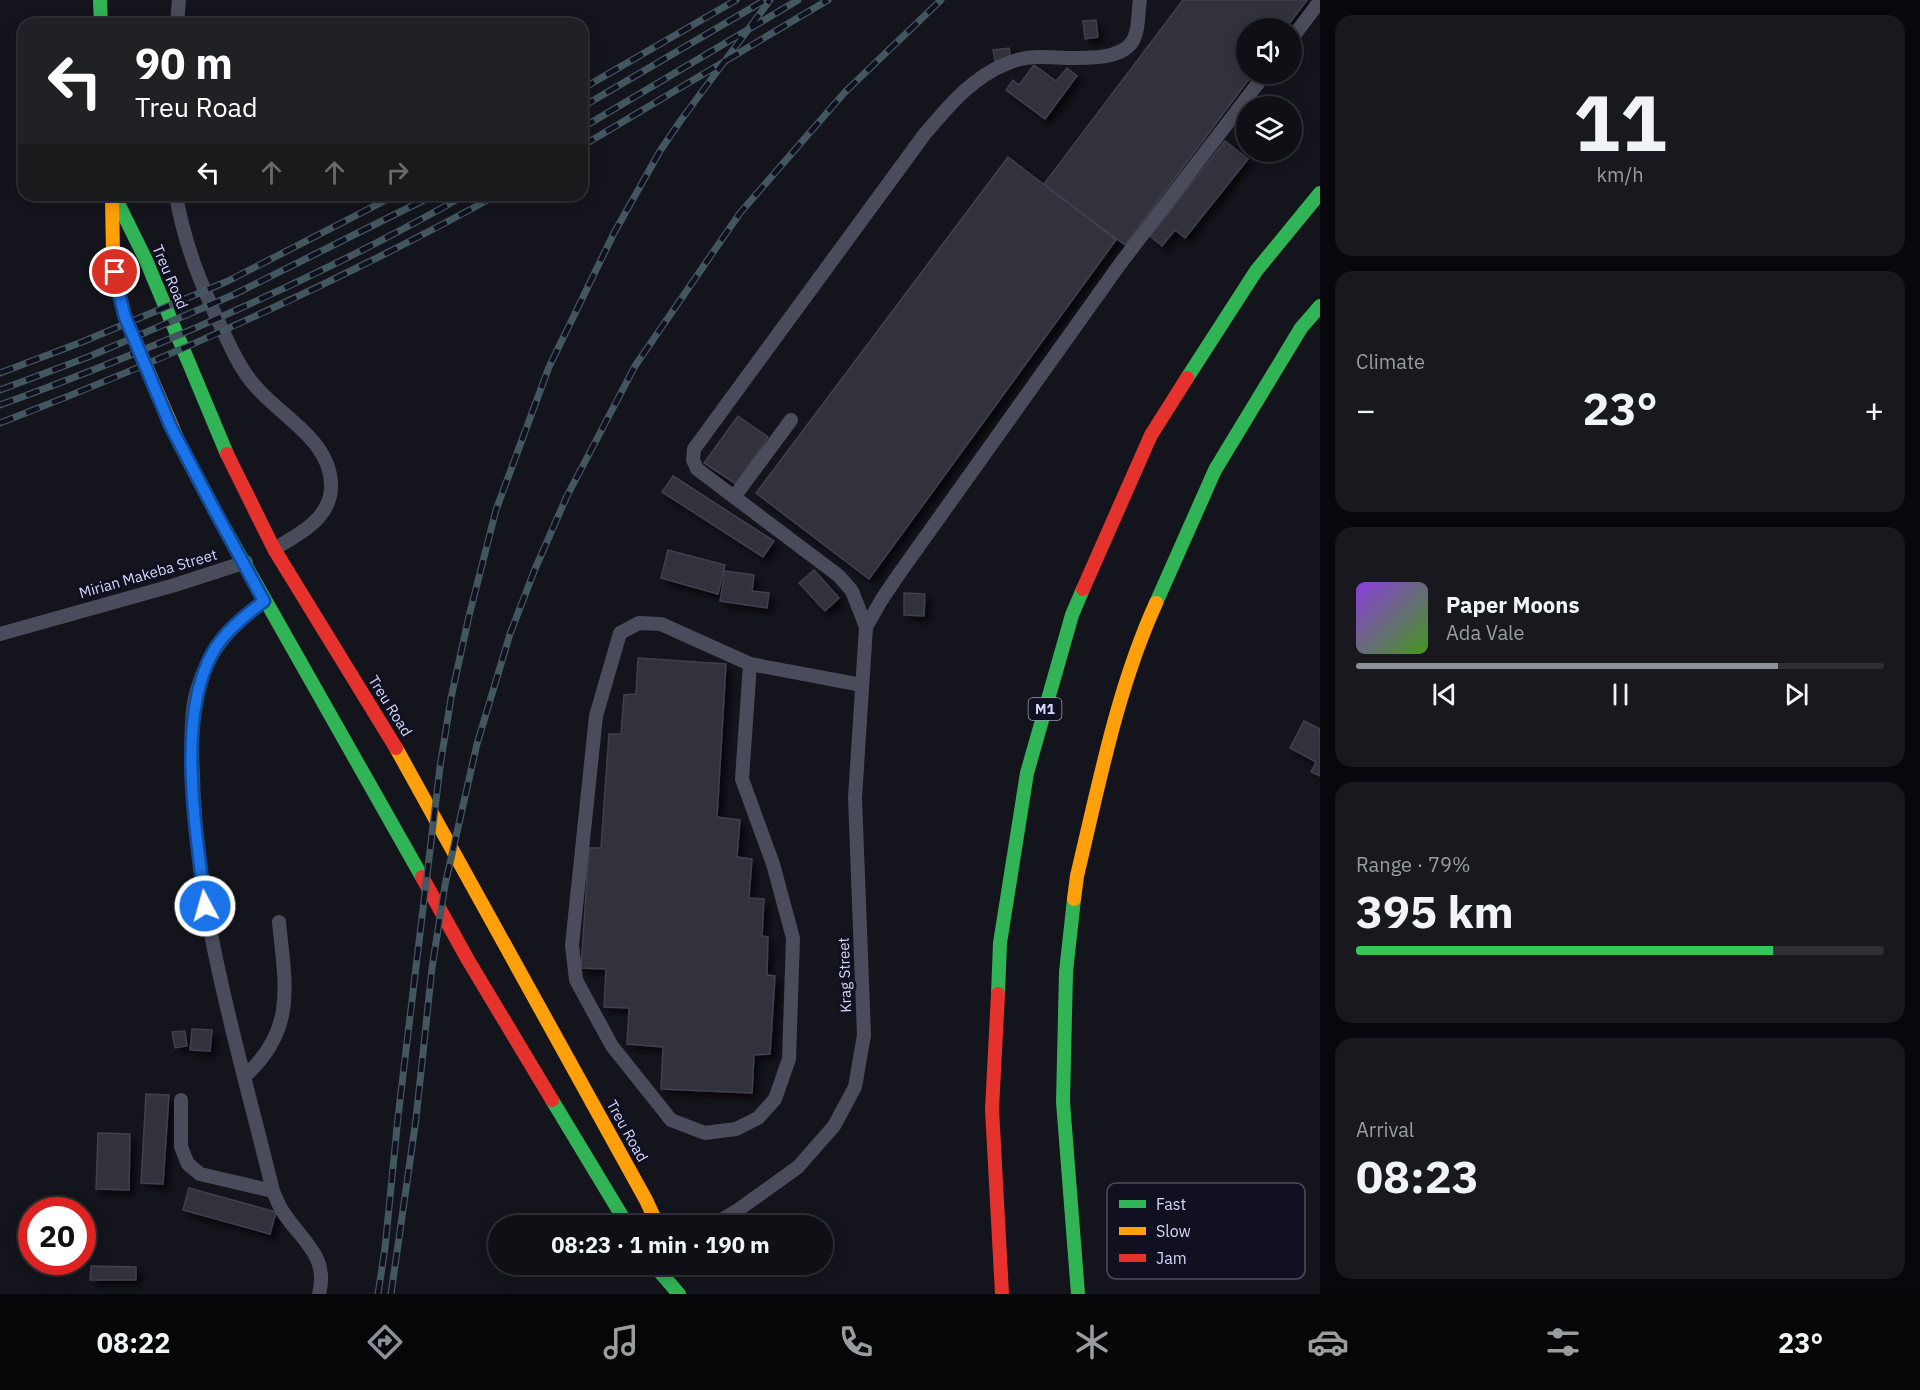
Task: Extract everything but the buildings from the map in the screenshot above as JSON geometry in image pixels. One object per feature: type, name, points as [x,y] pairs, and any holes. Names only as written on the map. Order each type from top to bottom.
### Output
[{"type":"main road","points":[[100,0],[101,18]]},
{"type":"main road","name":"M1","points":[[1002,1294],[992,1109],[1000,943],[1027,773],[1069,626],[1151,435],[1256,272],[1320,192]]},
{"type":"main road","name":"Treu Road","points":[[113,201],[113,254],[118,290],[125,317],[171,427],[216,513],[259,556],[396,748],[653,1215]]},
{"type":"main road","name":"Treu Road","points":[[116,201],[145,258],[209,412],[259,556],[264,601],[390,819],[468,960],[621,1215]]},
{"type":"main road","points":[[1078,1294],[1063,1102],[1066,972],[1077,876],[1108,744],[1145,627],[1215,470],[1301,328],[1320,306]]},
{"type":"main road","points":[[663,1275],[679,1294]]},
{"type":"main road","points":[[679,1275],[684,1294]]},
{"type":"lane","points":[[178,18],[179,0]]},
{"type":"lane","points":[[866,627],[852,591],[839,576],[697,469],[693,460],[694,449],[924,135],[947,108],[978,79],[1006,64],[1035,57],[1102,57],[1117,53],[1135,38],[1140,0]]},
{"type":"lane","points":[[1302,25],[1320,1]]},
{"type":"lane","points":[[866,627],[899,574],[1120,264],[1257,84]]},
{"type":"lane","name":"Mirian Makeba Street","points":[[0,634],[175,585],[259,556],[301,533],[325,509],[331,489],[328,465],[313,441],[256,387],[237,361],[191,259],[177,201]]},
{"type":"lane","points":[[734,497],[791,420]]},
{"type":"lane","points":[[264,601],[234,625],[213,652],[197,690],[192,732],[193,798],[205,906],[273,1191],[283,1212],[320,1263],[322,1280],[319,1294]]},
{"type":"lane","points":[[750,664],[742,779],[774,864],[794,938],[789,1059],[775,1099],[758,1118],[736,1129],[705,1133],[671,1120],[612,1046],[576,980],[572,945],[596,716],[620,633],[639,623],[661,624],[750,664],[862,685]]},
{"type":"lane","name":"Krag Street","points":[[730,1215],[798,1167],[834,1126],[855,1087],[864,1035],[855,798],[866,627]]},
{"type":"lane","points":[[245,1076],[259,1063],[269,1048],[283,1018],[286,994],[279,922]]},
{"type":"lane","points":[[181,1100],[181,1147],[188,1164],[200,1174],[273,1191]]},
{"type":"railway","points":[[588,86],[736,0]]},
{"type":"railway","points":[[588,103],[765,0]]},
{"type":"railway","points":[[378,1294],[440,767],[451,698],[496,510],[549,367],[614,233],[660,151],[770,0]]},
{"type":"railway","points":[[588,124],[798,0]]},
{"type":"railway","points":[[588,142],[828,0]]},
{"type":"railway","points":[[391,1294],[416,1119],[432,968],[445,885],[477,744],[510,634],[535,569],[567,496],[635,366],[740,213],[845,92],[941,0]]},
{"type":"railway","points":[[0,373],[82,342],[228,281],[384,201]]},
{"type":"railway","points":[[0,390],[88,357],[233,295],[422,201]]},
{"type":"railway","points":[[0,405],[119,360],[237,310],[352,255],[454,201]]},
{"type":"railway","points":[[0,423],[252,318],[375,259],[486,201]]},
{"type":"traffic: fast","points":[[100,0],[101,18]]},
{"type":"traffic: fast","points":[[1187,378],[1256,271],[1320,193]]},
{"type":"traffic: fast","points":[[117,201],[145,258],[227,454]]},
{"type":"traffic: fast","points":[[1156,603],[1215,470],[1301,328],[1320,306]]},
{"type":"traffic: fast","points":[[180,445],[216,513],[422,877]]},
{"type":"traffic: fast","points":[[998,994],[1000,943],[1027,773],[1072,615],[1083,589]]},
{"type":"traffic: fast","points":[[1074,899],[1066,972],[1063,1102],[1078,1294]]},
{"type":"traffic: fast","points":[[552,1100],[621,1215]]},
{"type":"traffic: fast","points":[[663,1275],[679,1294]]},
{"type":"traffic: slow","points":[[112,201],[113,254],[118,290],[125,317],[180,445]]},
{"type":"traffic: slow","points":[[1074,899],[1077,876],[1110,737],[1130,669],[1156,603]]},
{"type":"traffic: slow","points":[[396,748],[653,1215]]},
{"type":"traffic: jam","points":[[1083,589],[1151,435],[1187,378]]},
{"type":"traffic: jam","points":[[227,454],[274,549],[396,748]]},
{"type":"traffic: jam","points":[[422,877],[468,960],[552,1100]]},
{"type":"traffic: jam","points":[[998,994],[992,1109],[1002,1294]]},
{"type":"route","points":[[115,272],[125,317],[171,427],[264,601],[234,625],[213,652],[197,690],[192,732],[193,798],[205,906]]}]
